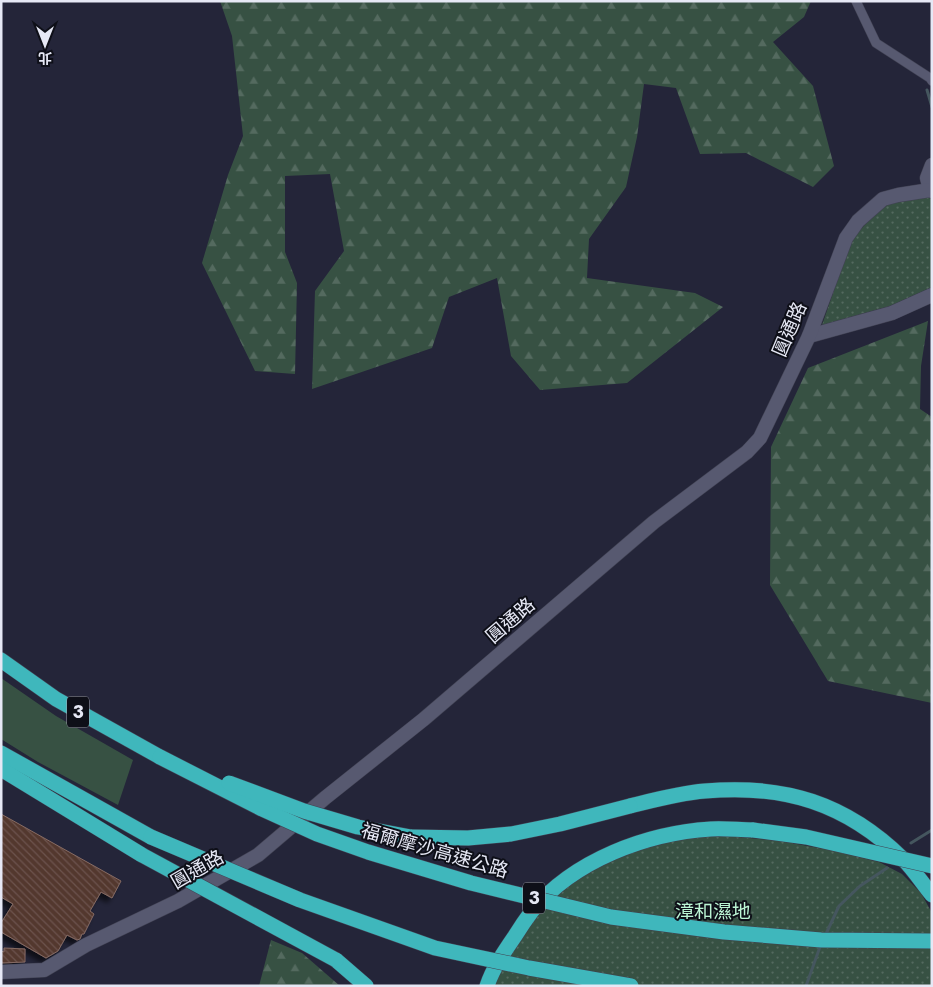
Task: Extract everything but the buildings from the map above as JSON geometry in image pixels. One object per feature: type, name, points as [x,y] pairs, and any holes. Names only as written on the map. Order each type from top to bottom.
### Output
[{"type":"highway","name":"福爾摩沙高速公路","points":[[1,660],[56,700],[253,805],[317,834],[368,852],[489,888],[611,917],[724,932],[821,940],[932,941]]},
{"type":"highway","points":[[1,753],[151,837],[300,900],[435,948],[529,968],[631,986]]},
{"type":"highway","points":[[160,756],[304,811],[358,827],[412,837],[468,838],[511,834],[704,790],[746,789],[771,791],[804,798],[844,813],[878,836],[905,860],[932,895]]},
{"type":"highway","points":[[1,769],[142,855],[336,960],[366,986]]},
{"type":"highway","points":[[487,986],[490,976],[503,953],[532,910],[564,881],[587,866],[643,841],[668,834],[712,829],[753,830],[806,836],[932,866]]},
{"type":"street","points":[[856,1],[876,43],[932,81]]},
{"type":"street","points":[[926,191],[927,178],[932,165]]},
{"type":"street","name":"圓通路","points":[[1,972],[44,970],[86,945],[178,901],[258,855],[325,798],[424,719],[654,522],[747,452],[760,438],[809,336],[846,238],[858,222],[883,199],[926,191]]},
{"type":"street","points":[[809,336],[892,314],[932,295]]},
{"type":"green space","points":[[220,1],[811,1],[804,17],[773,42],[813,86],[834,166],[813,187],[746,153],[700,154],[676,88],[644,84],[637,137],[626,187],[589,239],[587,278],[695,293],[723,307],[627,383],[540,390],[511,356],[497,278],[449,297],[432,348],[312,389],[315,291],[344,251],[330,174],[285,176],[285,252],[297,283],[295,374],[255,371],[202,263],[228,175],[243,136],[232,36]]},
{"type":"green space","points":[[915,187],[932,200],[932,287],[890,306],[822,325],[851,240],[879,209]]},
{"type":"green space","points":[[928,321],[921,366],[920,409],[932,417],[932,703],[828,681],[770,585],[771,447],[808,368]]},
{"type":"green space","points":[[1,678],[56,716],[133,760],[118,805],[38,762],[1,739]]},
{"type":"green space","name":"漳和濕地","points":[[690,836],[730,836],[780,841],[830,850],[879,862],[902,874],[921,893],[932,913],[932,986],[495,986],[504,965],[532,919],[546,903],[581,875],[621,855],[663,841]]},
{"type":"green space","points":[[271,940],[302,953],[340,986],[259,986]]},
{"type":"waterway","points":[[927,90],[932,107]]},
{"type":"waterway","points":[[911,843],[932,830]]},
{"type":"waterway","points":[[825,936],[839,906],[860,886],[887,868]]},
{"type":"waterway","points":[[806,986],[821,944]]}]
